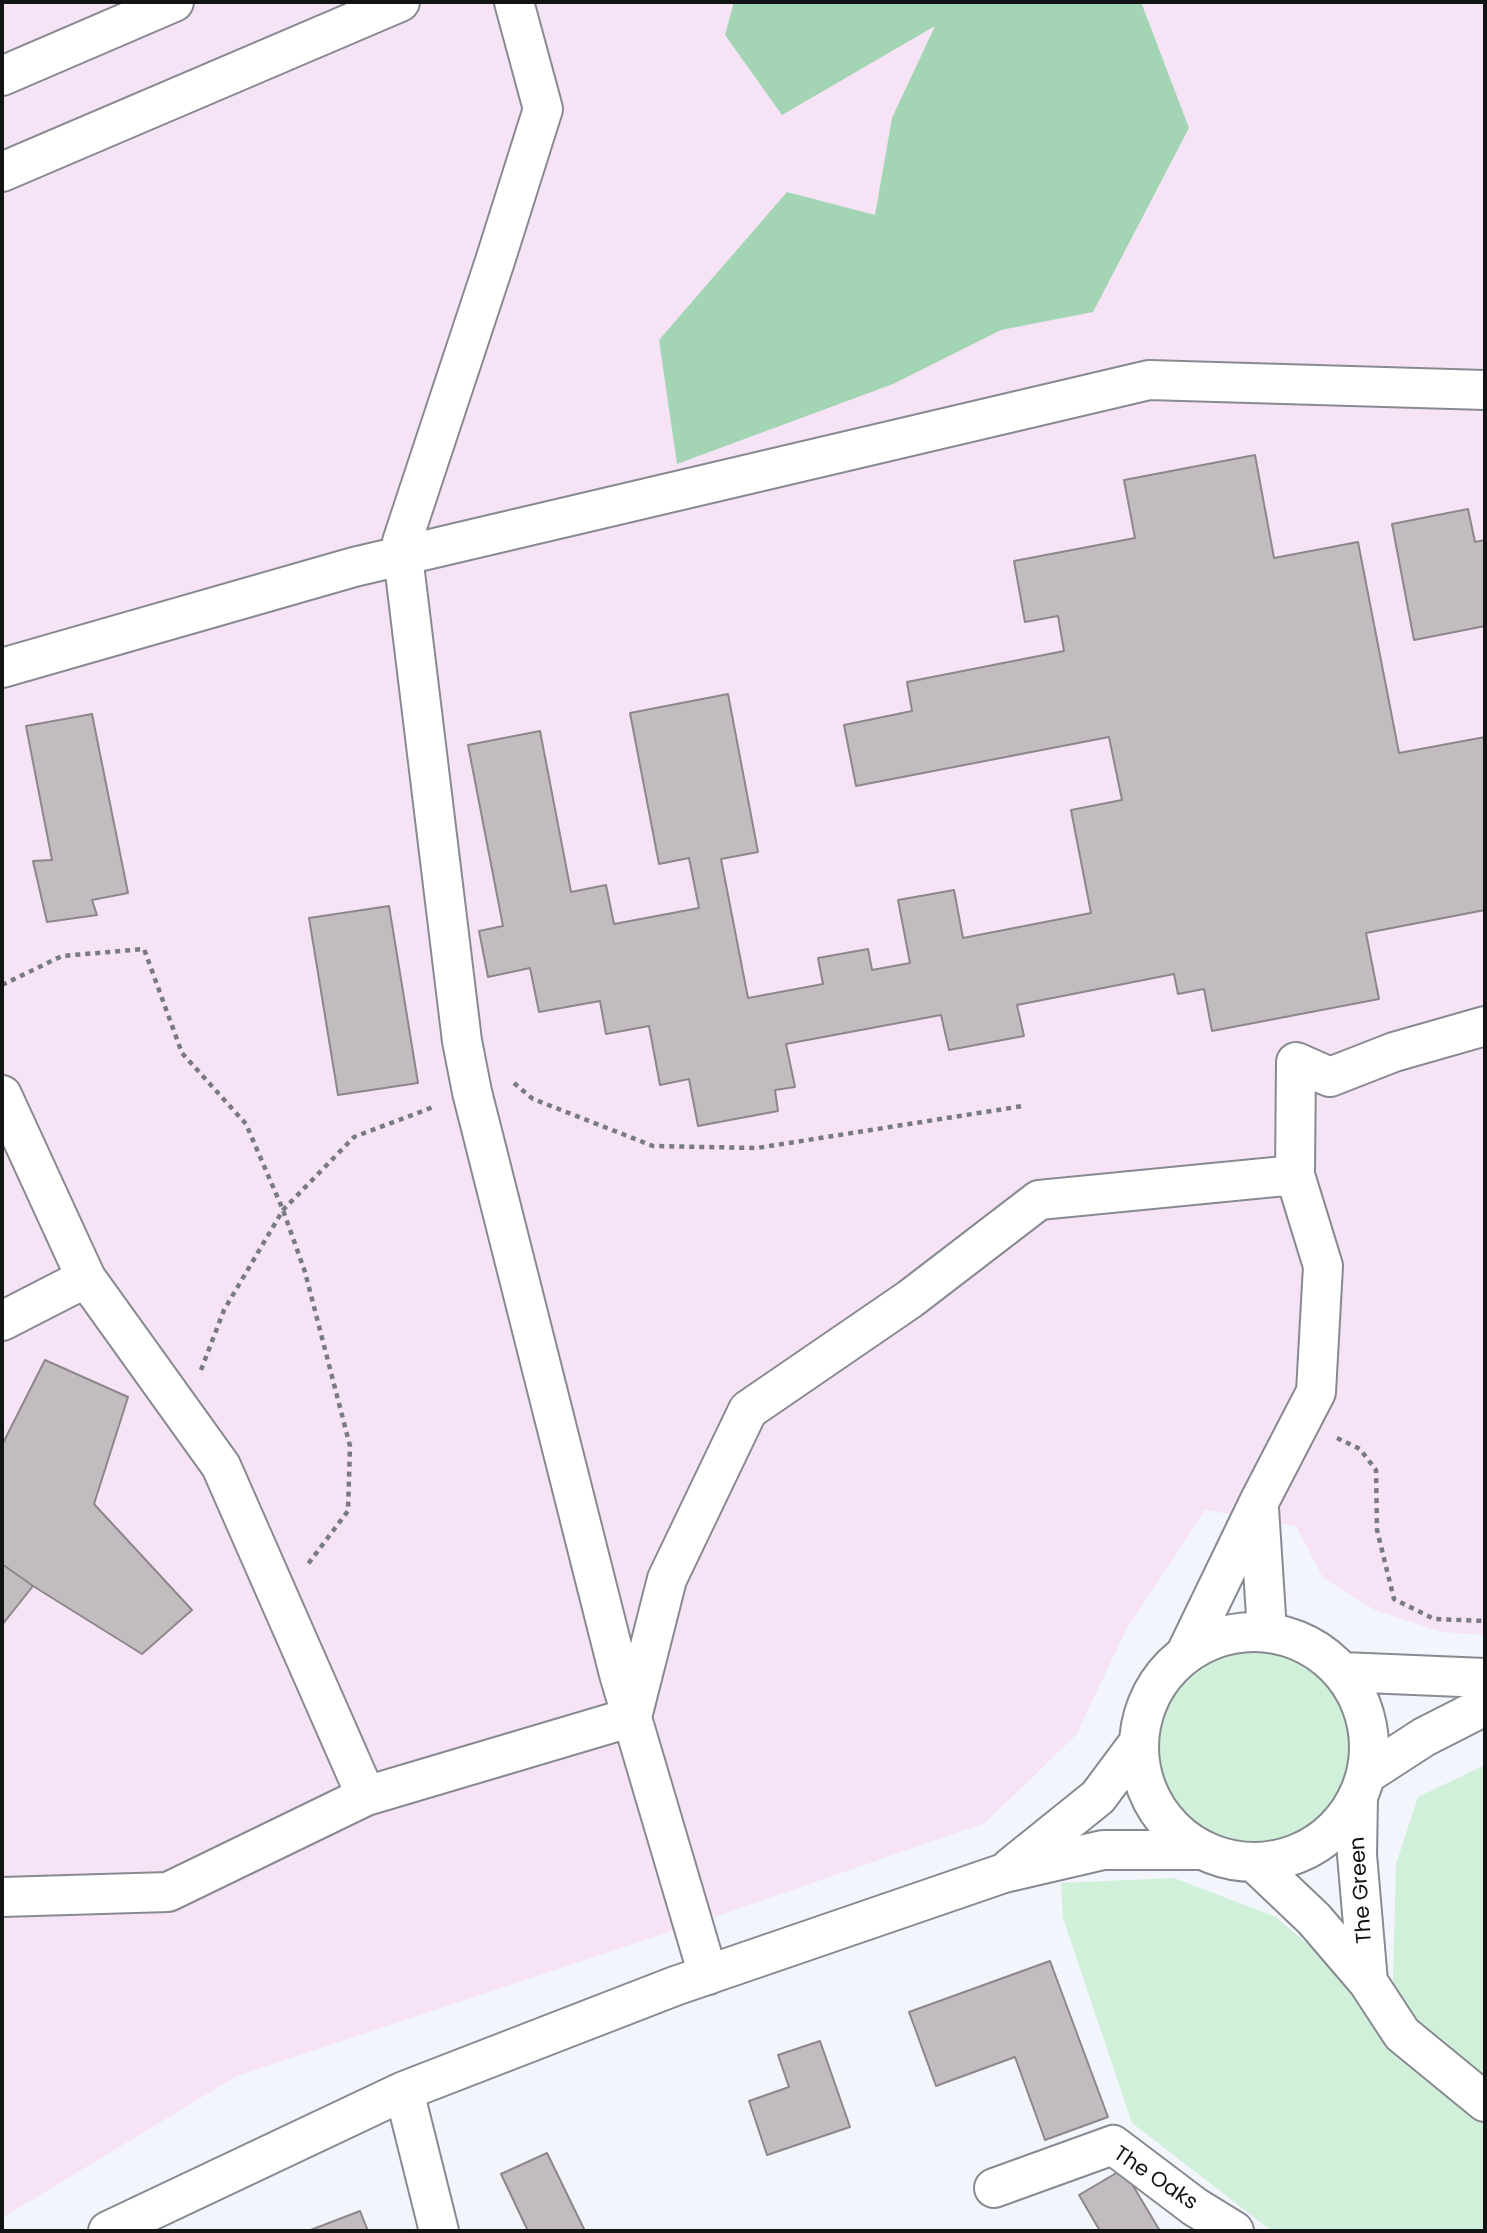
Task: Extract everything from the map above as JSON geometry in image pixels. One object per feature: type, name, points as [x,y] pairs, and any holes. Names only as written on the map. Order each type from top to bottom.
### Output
[{"type":"street","points":[[2,76],[174,2]]},
{"type":"street","points":[[2,172],[400,2]]},
{"type":"street","points":[[514,2],[543,109],[402,542],[403,556],[461,1041],[632,1717],[708,1975]]},
{"type":"street","points":[[2,668],[354,567],[1149,380],[1485,390]]},
{"type":"street","points":[[1186,1653],[1316,1392],[1323,1266],[1295,1175],[1296,1062],[1330,1077],[1394,1052],[1485,1026]]},
{"type":"street","points":[[2,1095],[86,1278],[220,1466],[366,1796]]},
{"type":"street","points":[[632,1717],[667,1579],[748,1410],[910,1299],[1039,1200],[1295,1175]]},
{"type":"street","points":[[2,1321],[86,1278]]},
{"type":"street","points":[[1259,1502],[1267,1632]]},
{"type":"street","points":[[1267,1632],[1293,1638],[1317,1649],[1342,1672],[1365,1715],[1370,1744],[1363,1785],[1340,1824],[1315,1845],[1286,1858],[1254,1862],[1227,1859],[1203,1850],[1181,1835],[1162,1817],[1149,1794],[1141,1768],[1139,1742],[1143,1716],[1152,1692],[1167,1671],[1186,1653],[1229,1634],[1267,1632]]},
{"type":"street","points":[[1342,1672],[1485,1678]]},
{"type":"street","points":[[1363,1785],[1424,1737],[1485,1706]]},
{"type":"street","points":[[2,1897],[168,1892],[366,1796],[632,1717]]},
{"type":"street","points":[[1004,1873],[1098,1797],[1139,1742]]},
{"type":"street","name":"The Green","points":[[1363,1785],[1357,1855],[1368,1982]]},
{"type":"street","points":[[108,2231],[404,2091],[708,1975],[1004,1873],[1102,1850],[1203,1850]]},
{"type":"street","name":"The Green","points":[[1254,1862],[1314,1919],[1368,1982],[1402,2034],[1485,2102]]},
{"type":"street","points":[[404,2091],[439,2231]]},
{"type":"street","name":"The Oaks","points":[[994,2188],[1113,2145],[1195,2207],[1234,2231]]},
{"type":"path","points":[[2,985],[62,956],[144,949],[183,1053],[246,1124],[283,1210],[305,1272],[350,1446],[348,1511],[280,1602]]},
{"type":"path","points":[[512,1082],[533,1099],[653,1146],[757,1148],[1023,1106]]},
{"type":"path","points":[[184,1415],[224,1310],[283,1210],[354,1137],[472,1092]]},
{"type":"path","points":[[1301,1421],[1360,1449],[1376,1470],[1377,1530],[1394,1599],[1434,1619],[1485,1621]]},
{"type":"shaded area","points":[[2,2],[1485,2],[1485,1635],[1442,1632],[1373,1609],[1323,1578],[1296,1526],[1205,1510],[1126,1630],[1076,1735],[985,1823],[703,1921],[235,2077],[2,2218]]},
{"type":"green space","points":[[734,2],[1141,2],[1189,128],[1093,312],[1001,330],[893,384],[677,464],[659,340],[787,192],[875,215],[892,118],[935,26],[782,115],[725,35]]},
{"type":"green space","points":[[1257,1650],[1276,1651],[1295,1657],[1312,1666],[1327,1679],[1340,1694],[1349,1711],[1355,1730],[1355,1768],[1349,1787],[1340,1804],[1327,1819],[1312,1832],[1295,1841],[1276,1847],[1257,1848],[1238,1847],[1219,1841],[1202,1832],[1187,1819],[1174,1804],[1165,1787],[1159,1768],[1158,1749],[1159,1730],[1165,1711],[1174,1694],[1187,1679],[1202,1666],[1219,1657],[1238,1651]]},
{"type":"green space","points":[[1485,1765],[1485,2231],[1272,2231],[1132,2123],[1063,1918],[1061,1883],[1174,1878],[1276,1917],[1392,2018],[1396,1864],[1418,1797]]},
{"type":"building","points":[[1255,455],[1274,558],[1358,542],[1399,753],[1485,737],[1485,910],[1366,933],[1379,999],[1212,1031],[1204,989],[1178,994],[1174,974],[1017,1005],[1024,1036],[949,1050],[941,1015],[786,1044],[795,1087],[775,1090],[778,1111],[698,1126],[689,1079],[660,1085],[649,1026],[606,1034],[600,1001],[539,1012],[530,968],[488,977],[479,931],[503,926],[468,745],[540,731],[571,892],[606,885],[614,924],[699,908],[689,858],[659,864],[630,713],[728,694],[758,852],[721,859],[748,998],[823,984],[818,958],[868,949],[872,970],[910,963],[898,900],[954,890],[963,938],[1091,913],[1071,810],[1122,800],[1109,737],[856,786],[844,725],[912,711],[907,682],[1064,651],[1058,616],[1025,622],[1014,561],[1135,538],[1124,480]]},
{"type":"building","points":[[1468,509],[1475,542],[1485,540],[1485,626],[1414,640],[1392,524]]},
{"type":"building","points":[[92,714],[128,893],[92,900],[97,915],[47,922],[33,861],[52,860],[26,726]]},
{"type":"building","points":[[389,906],[418,1083],[338,1095],[309,918]]},
{"type":"building","points":[[45,1360],[128,1397],[94,1504],[192,1610],[142,1654],[2,1564],[2,1445]]},
{"type":"building","points":[[2,1564],[33,1586],[2,1625]]},
{"type":"building","points":[[1050,1961],[1108,2117],[1045,2140],[1015,2057],[936,2086],[909,2012]]},
{"type":"building","points":[[820,2041],[850,2127],[767,2155],[749,2101],[789,2087],[778,2055]]},
{"type":"building","points":[[547,2153],[585,2231],[528,2231],[501,2174]]},
{"type":"building","points":[[1123,2169],[1160,2231],[1100,2231],[1079,2195]]},
{"type":"building","points":[[360,2211],[368,2231],[308,2231]]}]
